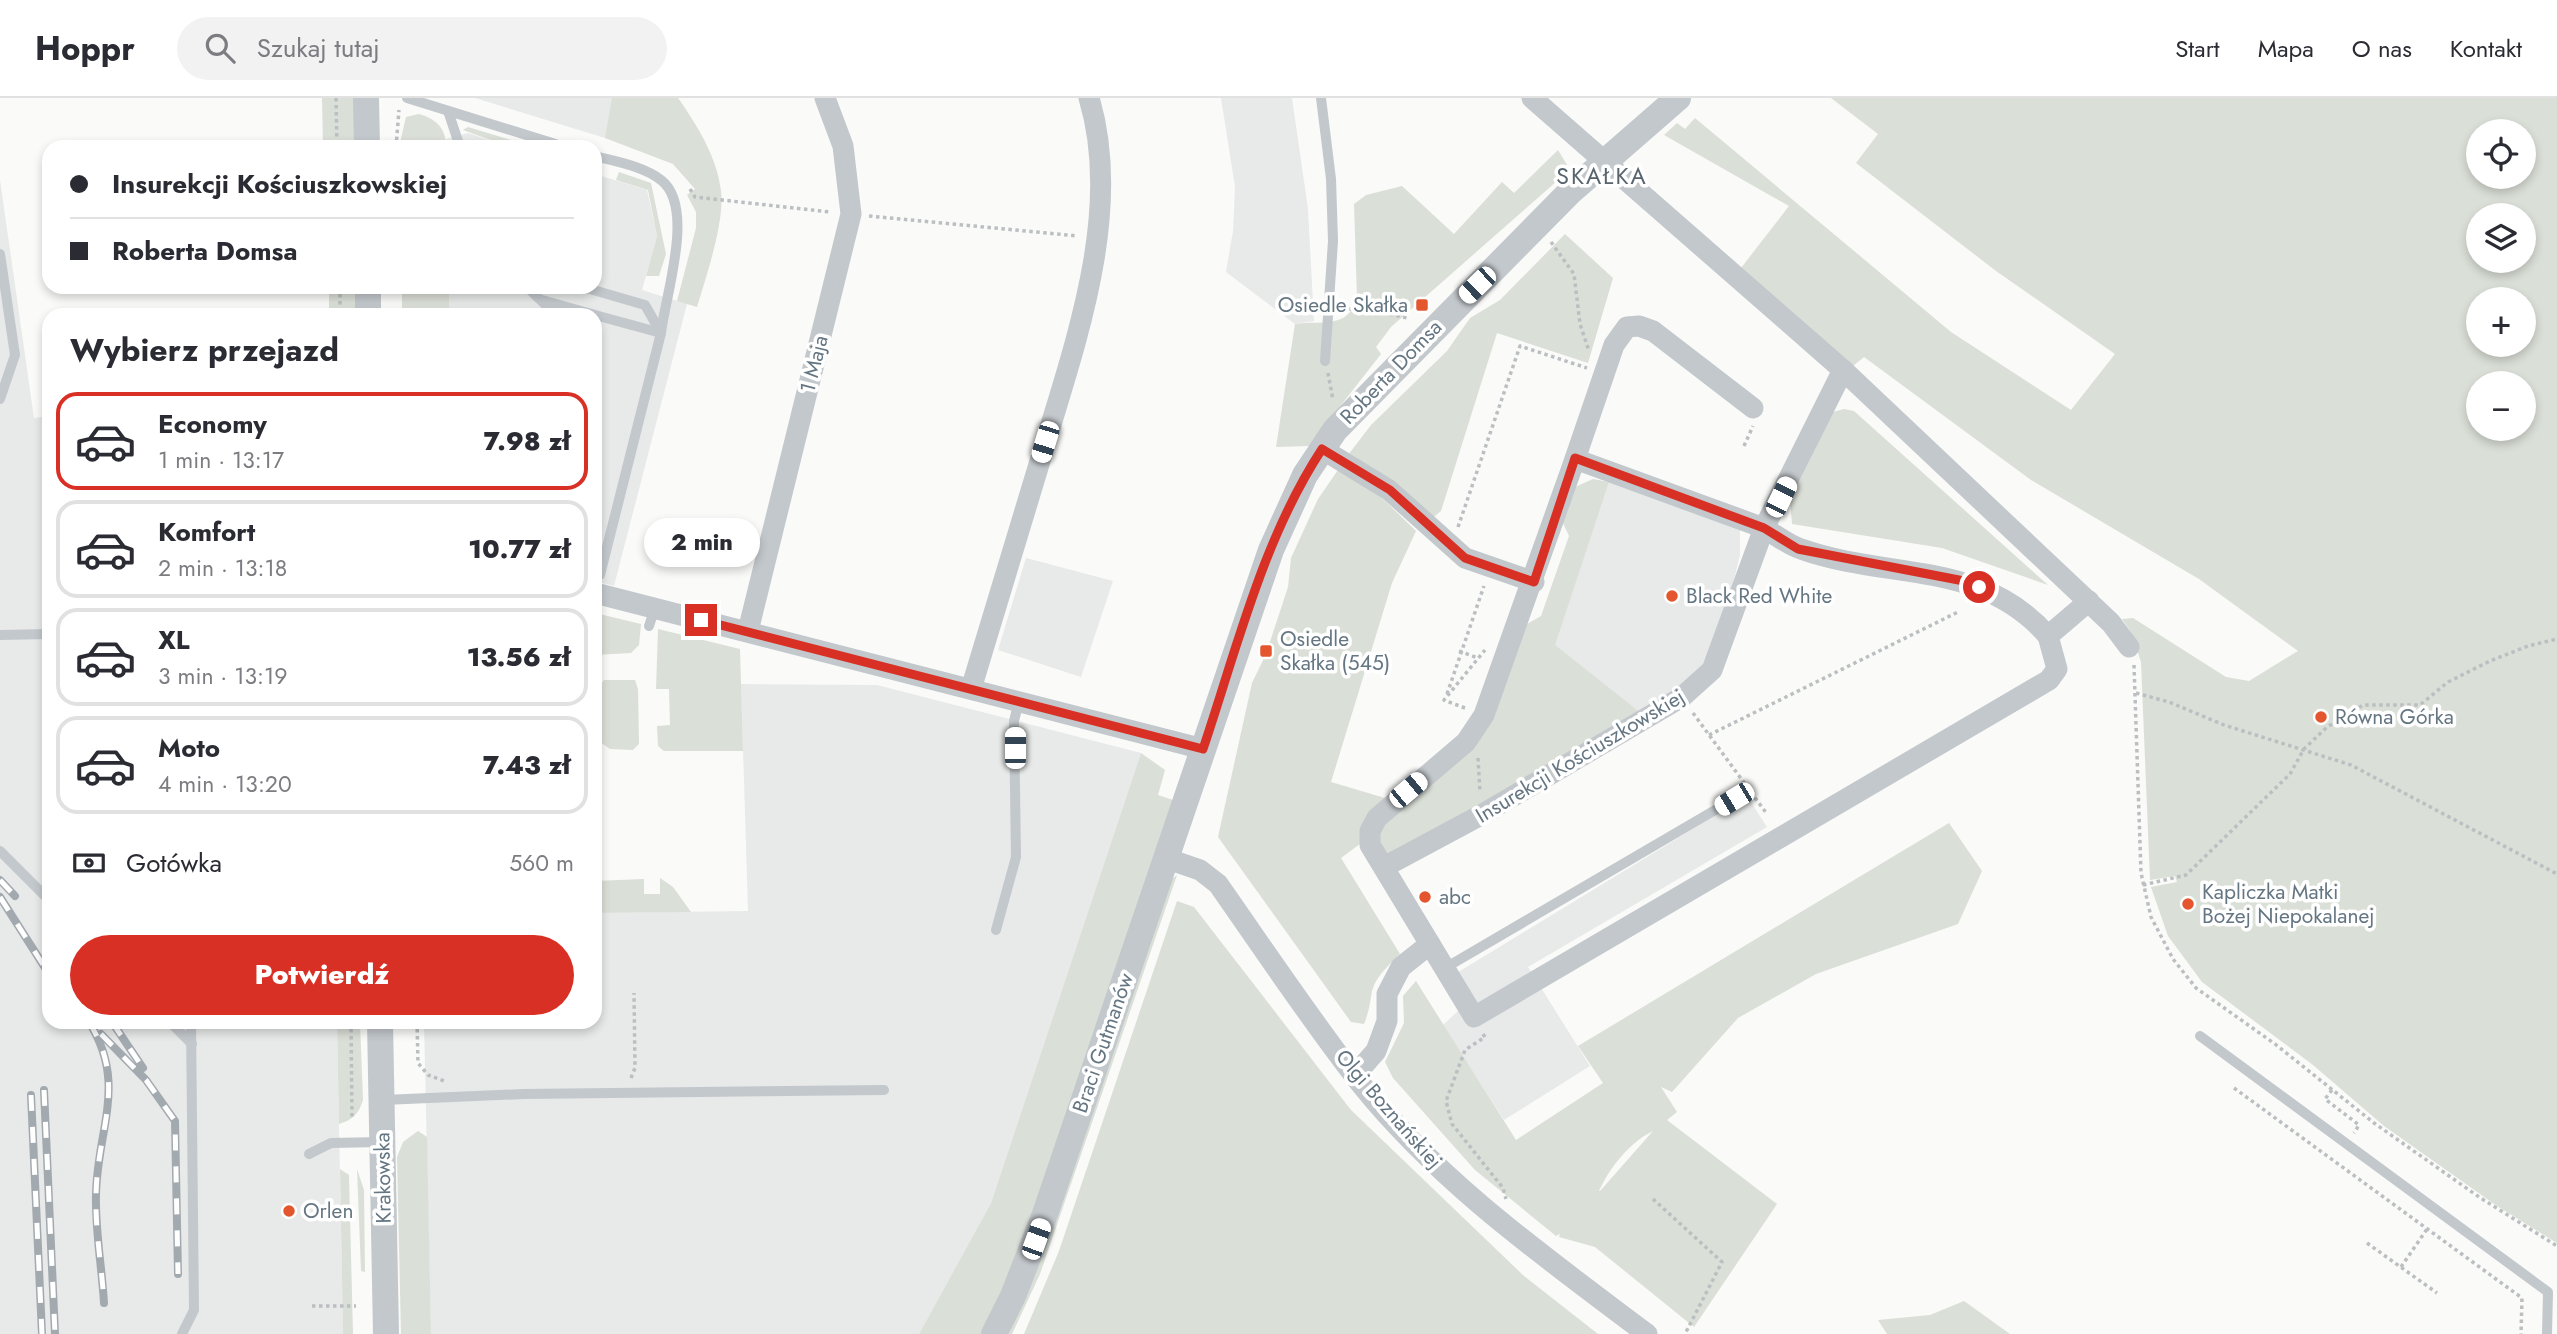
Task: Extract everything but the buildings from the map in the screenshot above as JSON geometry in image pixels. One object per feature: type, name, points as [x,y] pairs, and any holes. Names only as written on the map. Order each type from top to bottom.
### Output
[{"type":"street","points":[[366,98],[367,140]]},
{"type":"street","name":"1 Maja","points":[[748,631],[851,214],[844,146],[825,98]]},
{"type":"street","points":[[971,689],[1077,337],[1097,238],[1098,158],[1089,98]]},
{"type":"street","points":[[1532,98],[1843,370],[2089,601],[2120,632],[2129,647]]},
{"type":"street","name":"Roberta Domsa","points":[[1203,749],[1270,550],[1287,510],[1322,449],[1367,395],[1602,161],[1678,98]]},
{"type":"street","points":[[1575,458],[1764,528],[1798,549],[1964,581],[2017,606],[2048,636],[2057,669],[2049,680],[1474,1017],[1370,845],[1370,831],[1377,818],[1480,722],[1534,582],[1575,458],[1614,345],[1627,327],[1639,326],[1653,331],[1753,412]]},
{"type":"street","name":"Insurekcji Kościuszkowskiej","points":[[1384,867],[1481,815],[1682,697],[1712,670],[1764,528],[1843,370]]},
{"type":"street","points":[[1322,449],[1390,490],[1465,558],[1534,582]]},
{"type":"street","points":[[602,586],[652,617],[748,631],[1203,749]]},
{"type":"street","points":[[2048,636],[2089,601]]},
{"type":"street","name":"Braci Gutmanów","points":[[994,1334],[1027,1264],[1045,1214],[1203,749]]},
{"type":"street","name":"Olgi Boznańskiej","points":[[1165,858],[1200,870],[1218,884],[1355,1075],[1425,1152],[1496,1221],[1647,1334]]},
{"type":"street","points":[[1355,1075],[1376,1051],[1387,1021],[1387,994],[1401,967],[1430,943]]},
{"type":"street","name":"Krakowska","points":[[380,1029],[386,1334]]},
{"type":"lane","points":[[1321,98],[1332,192],[1333,241],[1325,361]]},
{"type":"lane","points":[[403,101],[448,111],[542,140]]},
{"type":"lane","points":[[448,111],[458,140]]},
{"type":"lane","points":[[602,158],[646,171],[664,182],[672,195],[677,218],[677,253],[664,301],[661,333],[602,563]]},
{"type":"lane","points":[[0,254],[15,355],[0,399]]},
{"type":"lane","points":[[602,293],[645,305],[661,333]]},
{"type":"lane","points":[[535,294],[549,308]]},
{"type":"lane","points":[[542,300],[570,308]]},
{"type":"lane","points":[[602,317],[661,333]]},
{"type":"lane","points":[[0,635],[42,634]]},
{"type":"lane","points":[[996,930],[1016,857],[1014,720],[1019,701]]},
{"type":"lane","points":[[1445,968],[1734,799]]},
{"type":"lane","points":[[0,851],[42,893]]},
{"type":"lane","points":[[177,1029],[192,1044]]},
{"type":"lane","points":[[182,1334],[194,1310],[191,1029]]},
{"type":"lane","points":[[2200,1036],[2548,1292],[2547,1334]]},
{"type":"lane","points":[[381,1100],[523,1094],[884,1090]]},
{"type":"lane","points":[[309,1154],[331,1143],[383,1142]]},
{"type":"path","points":[[336,98],[337,140]]},
{"type":"path","points":[[397,140],[403,101]]},
{"type":"path","points":[[690,190],[695,197],[1097,238]]},
{"type":"path","points":[[1546,236],[1574,274],[1580,324],[1591,356]]},
{"type":"path","points":[[1329,311],[1368,309],[1407,318]]},
{"type":"path","points":[[1461,538],[1460,519],[1520,346],[1596,370]]},
{"type":"path","points":[[1744,446],[1753,429],[1753,412]]},
{"type":"path","points":[[1444,700],[1488,574]]},
{"type":"path","points":[[1709,735],[1958,612]]},
{"type":"path","points":[[1444,700],[1500,632],[1514,638]]},
{"type":"path","points":[[2143,885],[2176,880],[2195,867],[2290,774],[2304,749],[2327,727],[2363,705],[2420,705],[2448,682],[2490,661],[2528,646],[2557,639]]},
{"type":"path","points":[[2129,647],[2136,693],[2143,885],[2159,937],[2196,988],[2479,1197],[2557,1246]]},
{"type":"path","points":[[1461,651],[1478,657]]},
{"type":"path","points":[[2136,693],[2351,765],[2557,874]]},
{"type":"path","points":[[1682,697],[1767,814]]},
{"type":"path","points":[[1444,700],[1480,722],[1481,815]]},
{"type":"path","points":[[627,1080],[634,1074],[635,1068],[634,993]]},
{"type":"path","points":[[1474,1017],[1485,1037],[1465,1050],[1446,1101],[1452,1124],[1503,1188],[1507,1200]]},
{"type":"path","points":[[351,1029],[352,1119]]},
{"type":"path","points":[[417,1029],[418,1063],[428,1075],[450,1082]]},
{"type":"path","points":[[2234,1088],[2522,1298],[2521,1334]]},
{"type":"path","points":[[2332,1090],[2325,1099],[2359,1125],[2347,1144]]},
{"type":"path","points":[[1653,1199],[1721,1262],[1685,1334]]},
{"type":"path","points":[[2401,1267],[2427,1228]]},
{"type":"path","points":[[2367,1242],[2437,1293]]},
{"type":"path","points":[[312,1306],[356,1306]]},
{"type":"shaded area","points":[[322,98],[354,98],[355,140],[323,140]]},
{"type":"shaded area","points":[[475,98],[678,98],[704,140],[711,157],[605,138]]},
{"type":"shaded area","points":[[612,98],[678,98],[711,154],[721,191],[720,218],[697,307],[677,301],[696,228],[696,212],[687,195],[695,189],[673,164],[605,138]]},
{"type":"shaded area","points":[[1221,98],[1292,98],[1308,209],[1314,321],[1295,324],[1226,272],[1233,231],[1235,187]]},
{"type":"shaded area","points":[[1831,98],[2557,98],[2557,1243],[2497,1206],[2384,1126],[2313,1065],[2202,982],[2168,936],[2151,887],[2177,882],[2175,876],[2150,880],[2141,662],[2131,632],[2122,619],[2133,618],[2226,677],[2249,681],[2298,651],[2199,579],[2031,480],[1864,357],[1853,366],[1741,268],[1789,206],[1664,135],[1677,123],[1685,129],[1695,118],[1951,332],[2071,410],[2115,354],[1996,271],[1856,163],[1878,134]]},
{"type":"shaded area","points":[[419,114],[430,119],[439,125],[445,140],[401,140],[406,117]]},
{"type":"shaded area","points":[[468,127],[511,140],[491,140],[463,130]]},
{"type":"shaded area","points":[[468,133],[489,140],[446,140]]},
{"type":"shaded area","points":[[1558,150],[1567,165],[1565,174],[1391,327],[1376,347],[1381,354],[1309,446],[1276,447],[1295,324],[1340,319],[1353,308],[1357,298],[1354,204],[1366,195],[1402,186],[1454,234],[1502,182],[1514,193]]},
{"type":"shaded area","points":[[619,172],[651,183],[666,254],[659,276],[646,276],[657,236],[648,190],[616,180]]},
{"type":"shaded area","points":[[602,176],[647,190],[657,236],[642,290],[687,304],[614,586],[602,583],[602,308],[449,308],[449,294],[602,294]]},
{"type":"shaded area","points":[[0,180],[34,418],[42,417],[42,1029],[337,1029],[343,1334],[0,1334]]},
{"type":"shaded area","points":[[1565,234],[1613,278],[1588,363],[1497,333],[1441,511],[1430,520],[1348,455],[1371,425],[1447,351],[1470,318],[1500,300]]},
{"type":"shaded area","points":[[329,294],[358,294],[358,308],[329,308]]},
{"type":"shaded area","points":[[402,294],[449,294],[449,308],[402,308]]},
{"type":"shaded area","points":[[1844,409],[1854,411],[2048,585],[1942,548],[1792,524],[1790,500],[1833,412]]},
{"type":"shaded area","points":[[1338,470],[1374,490],[1416,531],[1392,583],[1331,782],[1385,798],[1463,754],[1527,624],[1541,616],[1569,536],[1561,519],[1575,487],[1593,479],[1609,482],[1555,645],[1641,713],[1399,855],[1385,857],[1376,832],[1341,858],[1400,954],[1377,980],[1364,1024],[1351,1022],[1218,837],[1252,683],[1266,654],[1288,587],[1291,558],[1318,499]]},
{"type":"shaded area","points":[[1609,482],[1740,529],[1740,555],[1707,665],[1696,678],[1641,713],[1554,645]]},
{"type":"shaded area","points":[[1026,558],[1113,581],[1081,677],[998,650]]},
{"type":"shaded area","points":[[602,615],[641,624],[639,645],[631,653],[602,655]]},
{"type":"shaded area","points":[[658,629],[740,649],[743,751],[664,751],[658,746],[657,726],[670,725],[669,689],[656,689]]},
{"type":"shaded area","points":[[604,680],[635,680],[638,689],[639,744],[633,750],[610,749],[602,743]]},
{"type":"shaded area","points":[[741,684],[877,685],[1141,753],[991,1203],[919,1334],[431,1334],[424,1029],[602,1029],[602,913],[748,911]]},
{"type":"shaded area","points":[[1141,753],[1165,770],[1158,795],[1173,800],[1025,1237],[1003,1293],[981,1334],[919,1334],[991,1203]]},
{"type":"shaded area","points":[[1747,796],[1767,827],[1528,967],[1590,1066],[1504,1120],[1443,1025],[1459,1010],[1442,982]]},
{"type":"shaded area","points":[[1949,823],[1982,871],[1958,924],[1816,974],[1738,1018],[1672,1092],[1661,1087],[1677,1112],[1667,1120],[1777,1204],[1694,1327],[1595,1247],[1559,1237],[1560,1234],[1556,1236],[1475,1170],[1393,1078],[1385,1062],[1404,1023],[1403,996],[1416,981],[1516,1140],[1603,1083],[1578,1046]],"holes":[[[1653,1131],[1600,1191],[1622,1156],[1636,1142]]]},
{"type":"shaded area","points":[[1177,875],[1040,1274],[1012,1334],[1006,1334],[1172,879]]},
{"type":"shaded area","points":[[660,878],[673,887],[691,912],[602,913],[602,881],[644,879],[644,894],[660,894]]},
{"type":"shaded area","points":[[1177,901],[1194,907],[1351,1110],[1524,1276],[1598,1334],[1024,1334],[1059,1251]]},
{"type":"shaded area","points":[[337,1029],[360,1029],[363,1100],[355,1115],[339,1124]]},
{"type":"shaded area","points":[[418,1131],[427,1137],[431,1334],[401,1334],[397,1157],[403,1142]]},
{"type":"shaded area","points":[[340,1169],[349,1175],[353,1334],[343,1334]]},
{"type":"shaded area","points":[[357,1169],[364,1190],[365,1272],[361,1271]]},
{"type":"shaded area","points":[[1964,1301],[2010,1334],[1887,1334],[1878,1320],[1930,1315]]},
{"type":"railway","points":[[0,880],[15,896]]},
{"type":"railway","points":[[0,897],[42,963]]},
{"type":"railway","points":[[93,1029],[107,1066],[109,1087],[96,1195],[104,1303]]},
{"type":"railway","points":[[117,1029],[143,1068]]},
{"type":"railway","points":[[101,1034],[146,1080],[175,1121],[178,1274]]},
{"type":"railway","points":[[44,1090],[55,1334]]},
{"type":"railway","points":[[31,1095],[42,1334]]},
{"type":"place","name":"Osiedle Skałka","points":[[1422,305]]},
{"type":"place","name":"Black Red White","points":[[1672,596]]},
{"type":"place","name":"Osiedle Skałka (545)","points":[[1266,651]]},
{"type":"place","name":"Równa Górka","points":[[2321,717]]},
{"type":"place","name":"abc","points":[[1425,897]]},
{"type":"place","name":"Kapliczka Matki Bożej Niepokalanej","points":[[2188,904]]},
{"type":"place","name":"Orlen","points":[[289,1211]]},
{"type":"district","name":"SKAŁKA","points":[[1602,176]]},
{"type":"route","points":[[701,620],[1203,749],[1270,550],[1287,510],[1322,449],[1390,490],[1465,558],[1534,582],[1575,458],[1764,528],[1798,549],[1964,581],[1979,587]]}]
